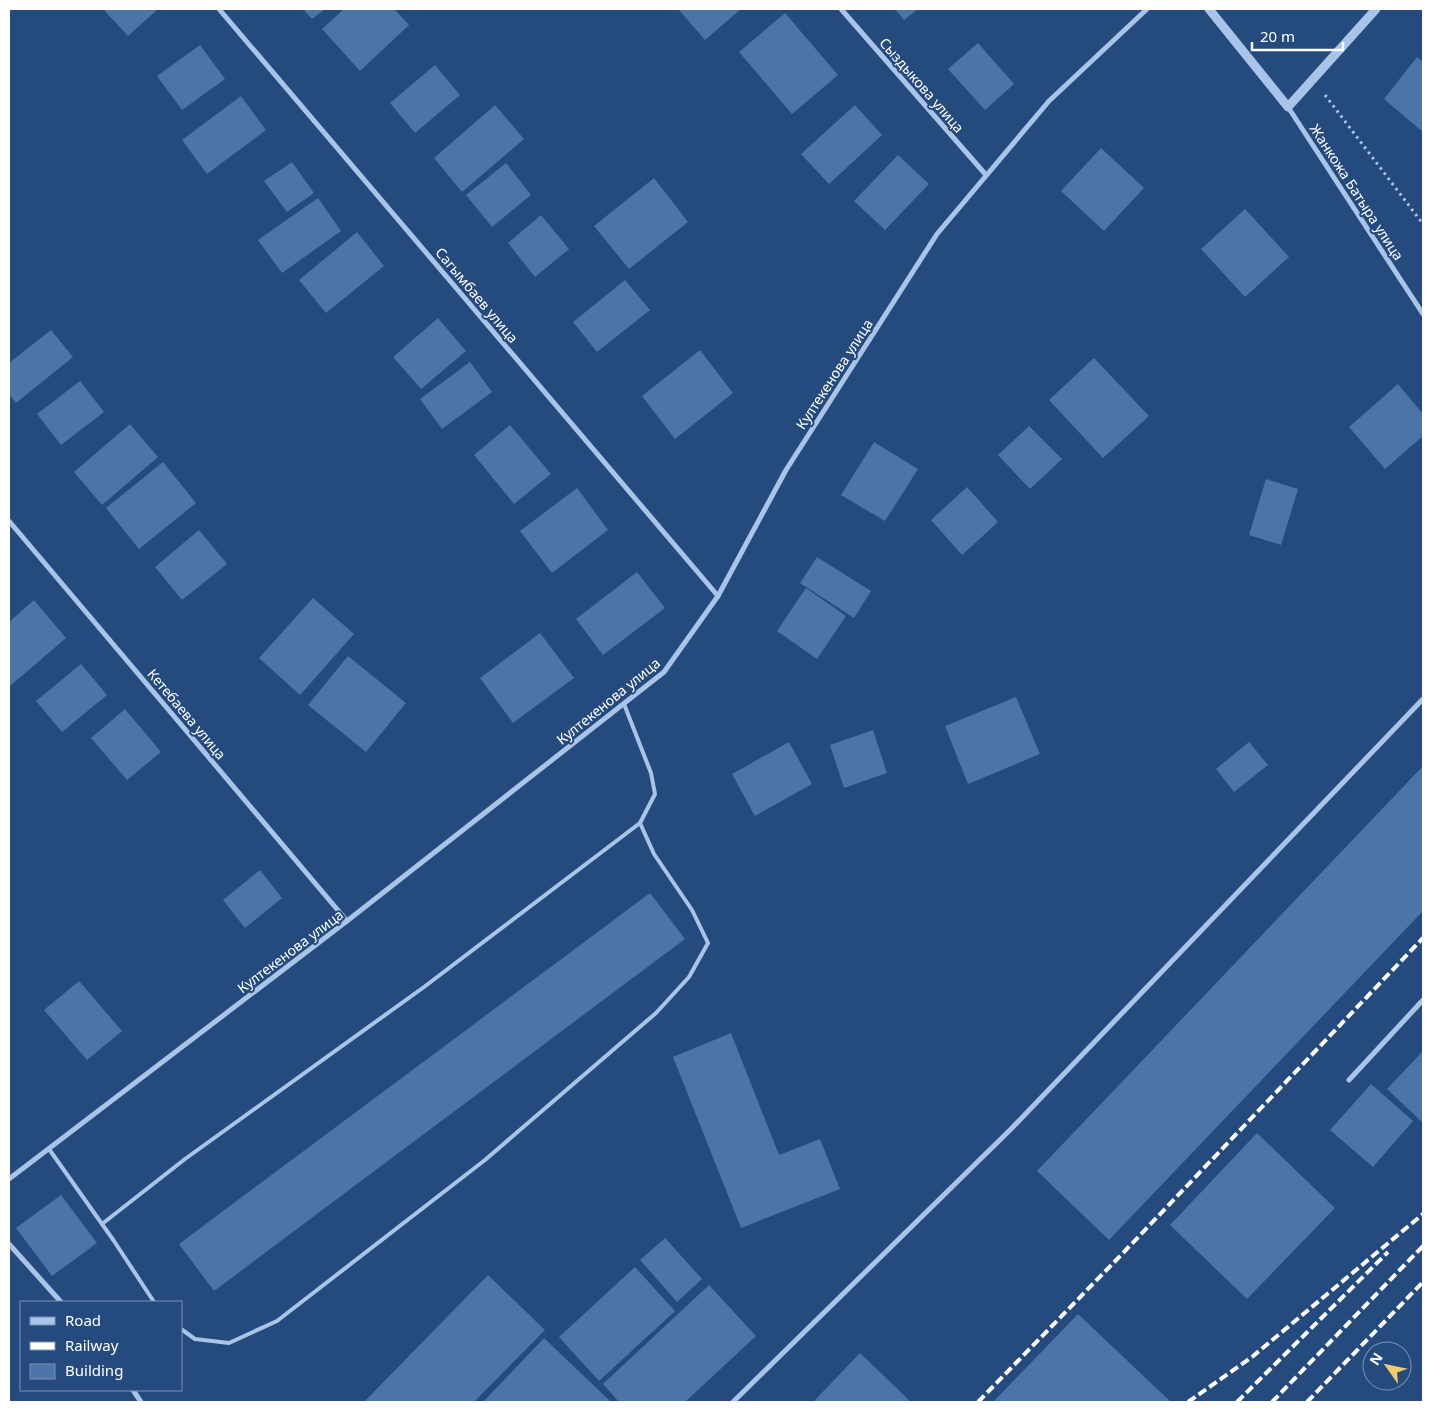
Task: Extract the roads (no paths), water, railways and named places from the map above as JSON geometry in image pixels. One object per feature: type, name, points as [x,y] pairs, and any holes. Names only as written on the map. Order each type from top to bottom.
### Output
[{"type":"street","name":"Сагымбаев улица","points":[[219,9],[718,596]]},
{"type":"street","name":"Сыздыкова улица","points":[[841,9],[986,176]]},
{"type":"street","name":"Култекенова улица","points":[[9,1179],[347,921],[664,672],[718,596],[786,470],[937,234],[1049,101],[1147,9]]},
{"type":"street","points":[[1209,9],[1288,108],[1376,9]]},
{"type":"street","name":"Жанкожа Батыра улица","points":[[1288,108],[1423,314]]},
{"type":"street","name":"Кетебаева улица","points":[[9,521],[347,921]]},
{"type":"street","points":[[733,1402],[1012,1128],[1423,699]]},
{"type":"street","points":[[1349,1080],[1423,1000]]},
{"type":"street","points":[[9,1244],[60,1301]]},
{"type":"street","points":[[134,1391],[141,1402]]},
{"type":"lane","points":[[102,1224],[186,1159],[424,987],[640,823],[655,794],[651,773],[624,704]]},
{"type":"lane","points":[[182,1331],[195,1339],[228,1343],[276,1321],[485,1160],[656,1013],[689,977],[708,944],[692,910],[654,854],[640,823]]},
{"type":"lane","points":[[49,1149],[153,1301]]},
{"type":"railway","points":[[978,1402],[1124,1252],[1423,938]]},
{"type":"railway","points":[[1188,1402],[1252,1357],[1423,1214]]},
{"type":"railway","points":[[1272,1402],[1423,1246]]},
{"type":"railway","points":[[1237,1402],[1388,1252]]},
{"type":"railway","points":[[1307,1402],[1423,1282]]}]
